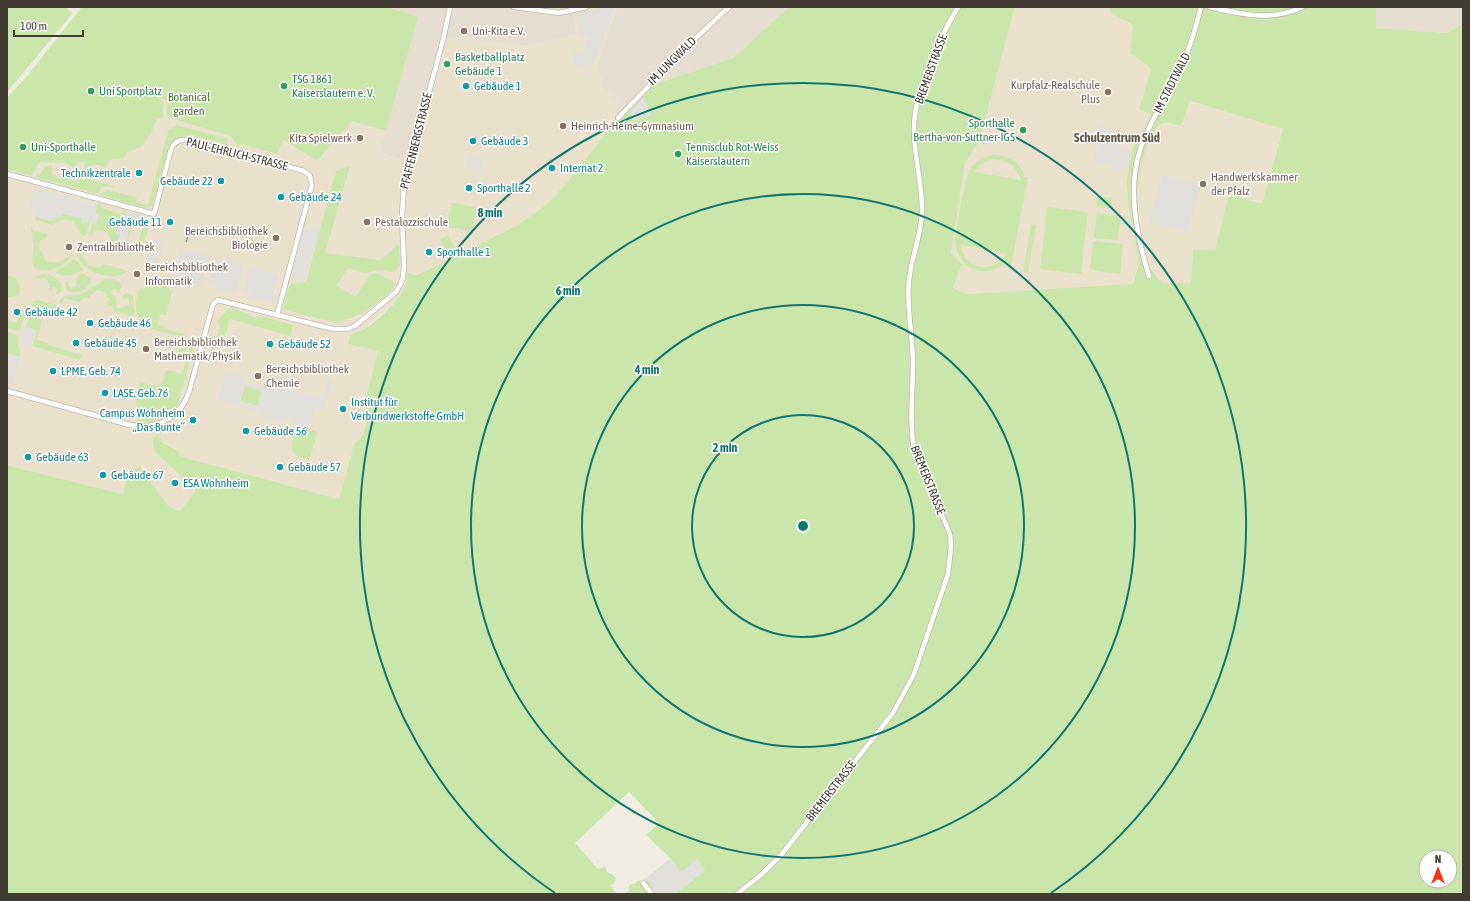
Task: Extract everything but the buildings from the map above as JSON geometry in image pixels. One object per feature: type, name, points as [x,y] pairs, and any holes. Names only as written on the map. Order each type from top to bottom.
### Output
[{"type":"street","name":"PFAFFENBERGSTRASSE","points":[[277,315],[333,329],[347,329],[362,322],[396,292],[403,278],[402,202],[404,184],[450,7]]},
{"type":"street","points":[[514,7],[553,13],[586,7]]},
{"type":"street","name":"IM JUNGWALD","points":[[618,118],[670,63],[729,7]]},
{"type":"street","name":"BREMERSTRASSE","points":[[737,894],[761,874],[781,854],[893,713],[914,674],[948,574],[951,548],[950,534],[914,450],[912,440],[910,422],[913,362],[908,294],[909,281],[922,212],[914,142],[915,113],[927,72],[946,28],[958,7]]},
{"type":"street","name":"IM STADTWALD","points":[[1149,276],[1142,251],[1135,208],[1134,183],[1137,164],[1145,137],[1189,50],[1201,7]]},
{"type":"street","points":[[1210,7],[1254,16],[1272,16],[1302,7]]},
{"type":"street","name":"PAUL-EHRLICH-STRASSE","points":[[7,174],[154,214],[172,146],[179,140],[187,140],[307,174],[312,180],[312,185],[277,315]]},
{"type":"street","points":[[7,392],[139,426],[159,424],[168,420],[177,413],[187,398],[213,304],[218,300],[277,315]]},
{"type":"street","points":[[643,883],[652,894]]},
{"type":"shaded area","points":[[389,7],[599,7],[573,13],[577,35],[525,46],[445,37],[413,162],[379,153],[418,17]]},
{"type":"shaded area","points":[[599,7],[617,7],[597,65],[603,88],[624,109],[573,176],[546,205],[516,226],[416,275],[407,281],[405,288],[390,307],[365,328],[350,335],[348,344],[378,350],[364,404],[367,418],[363,435],[354,445],[339,499],[179,456],[180,452],[153,436],[155,452],[196,490],[180,511],[169,507],[140,466],[128,474],[123,494],[7,465],[7,98],[27,76],[177,75],[317,161],[352,121],[386,131],[379,153],[413,162],[445,37],[525,46],[577,35],[573,13]]},
{"type":"shaded area","points":[[605,7],[615,7],[594,64],[581,66],[578,68],[573,62],[573,53],[583,51],[590,36],[581,38],[575,14]]},
{"type":"shaded area","points":[[617,7],[789,7],[733,58],[650,86],[626,112],[603,88],[597,65]]},
{"type":"shaded area","points":[[1015,7],[1108,7],[1112,14],[1130,23],[1133,27],[1130,53],[1151,69],[1139,110],[1151,114],[1133,147],[1126,183],[1139,264],[1132,285],[968,294],[953,288],[962,264],[951,253],[965,163],[979,142]]},
{"type":"shaded area","points":[[1376,7],[1463,7],[1463,23],[1448,33],[1375,28]]},
{"type":"shaded area","points":[[644,96],[651,115],[633,121],[630,112]]},
{"type":"shaded area","name":"Handwerkskammer der Pfalz","points":[[1189,101],[1283,129],[1262,204],[1229,194],[1215,250],[1193,249],[1191,283],[1162,283],[1147,262],[1143,246],[1137,194],[1139,175],[1142,158],[1159,126],[1162,124],[1168,124],[1181,126]]},
{"type":"shaded area","points":[[1098,125],[1115,130],[1110,144],[1132,151],[1126,170],[1093,161],[1098,144],[1093,143]]},
{"type":"shaded area","points":[[467,155],[484,159],[482,170],[465,166]]},
{"type":"shaded area","points":[[1163,175],[1201,186],[1187,233],[1149,221]]},
{"type":"shaded area","points":[[304,187],[309,188],[299,225],[295,224]]},
{"type":"shaded area","points":[[35,188],[97,205],[95,213],[99,214],[96,224],[87,221],[86,223],[81,222],[82,218],[64,214],[52,221],[36,217],[29,207]]},
{"type":"shaded area","points":[[127,211],[149,217],[147,225],[130,221],[128,222],[127,226],[130,227],[125,244],[118,242],[120,236],[116,234],[122,215],[126,216]]},
{"type":"shaded area","points":[[312,226],[320,228],[305,281],[290,277],[303,230],[310,232]]},
{"type":"shaded area","points":[[152,239],[164,242],[158,266],[145,262]]},
{"type":"shaded area","points":[[180,249],[209,256],[202,285],[181,280],[182,277],[173,274]]},
{"type":"shaded area","points":[[215,258],[243,265],[236,294],[215,288],[216,285],[208,283]]},
{"type":"shaded area","points":[[250,267],[279,275],[271,302],[250,297],[251,294],[243,292]]},
{"type":"shaded area","points":[[25,327],[37,330],[32,346],[21,343]]},
{"type":"shaded area","points":[[7,353],[20,357],[13,385],[7,383]]},
{"type":"shaded area","points":[[226,372],[243,377],[242,381],[273,389],[274,386],[323,399],[329,378],[333,379],[326,403],[324,407],[316,407],[310,428],[294,424],[295,421],[284,418],[283,421],[261,415],[261,413],[218,399]],"holes":[[[245,386],[262,391],[258,406],[240,401]]]},
{"type":"shaded area","points":[[670,859],[681,872],[697,859],[705,870],[676,894],[653,894],[651,891],[653,887],[650,882],[643,880]]},
{"type":"green space","points":[[7,7],[65,7],[73,13],[7,92]]},
{"type":"green space","name":"Botanical garden","points":[[80,7],[389,7],[418,17],[386,131],[352,121],[317,161],[283,140],[277,154],[241,144],[239,147],[230,136],[169,118],[166,114],[168,102],[161,97],[160,99],[163,103],[163,118],[157,118],[152,131],[141,147],[126,153],[124,159],[111,160],[106,167],[93,164],[89,179],[115,187],[101,187],[98,194],[36,177],[37,173],[40,175],[45,166],[52,166],[52,175],[56,175],[57,178],[67,178],[79,182],[86,161],[78,163],[75,168],[66,163],[40,162],[31,176],[7,169],[7,98],[27,76],[81,8]]},
{"type":"green space","points":[[789,7],[1015,7],[979,142],[965,163],[951,253],[962,264],[953,288],[968,294],[1133,284],[1139,264],[1126,183],[1133,147],[1151,114],[1139,110],[1151,69],[1130,53],[1133,27],[1130,23],[1112,14],[1108,7],[1376,7],[1376,28],[1448,33],[1463,23],[1463,894],[676,894],[705,870],[681,872],[670,858],[646,835],[659,823],[629,792],[575,843],[598,869],[606,867],[607,872],[616,878],[614,884],[610,885],[617,894],[7,894],[7,465],[123,494],[128,474],[140,466],[169,507],[180,511],[196,490],[155,452],[152,437],[158,435],[162,442],[180,452],[179,456],[339,499],[354,445],[363,435],[367,418],[364,404],[378,351],[348,344],[350,335],[369,326],[383,315],[401,294],[407,281],[407,273],[416,275],[426,271],[516,226],[546,205],[573,176],[624,109],[626,112],[650,86],[733,58]],"holes":[[[1190,101],[1283,129],[1262,204],[1229,194],[1215,250],[1193,249],[1191,283],[1162,283],[1147,263],[1138,214],[1141,166],[1152,137],[1160,125],[1165,123],[1181,126]]]},
{"type":"green space","points":[[176,125],[225,138],[228,140],[228,148],[220,146],[221,143],[189,134],[188,137],[180,137],[176,139],[170,145],[152,206],[146,208],[100,195],[107,190],[137,197],[136,202],[148,205],[168,131]]},
{"type":"green space","points":[[993,155],[1004,156],[1013,160],[1023,171],[1025,177],[1028,177],[1011,267],[1003,265],[996,269],[981,271],[974,270],[963,261],[956,247],[956,241],[960,207],[965,183],[970,169],[983,158]],"holes":[[[993,159],[1003,161],[1011,165],[1017,171],[1021,180],[974,172],[982,164]],[[961,245],[1007,254],[994,265],[987,267],[980,266],[967,260]]]},
{"type":"green space","points":[[350,166],[325,253],[381,260],[399,244],[400,266],[394,272],[379,270],[363,273],[348,268],[336,286],[356,297],[369,275],[376,273],[396,283],[384,297],[368,310],[359,315],[341,321],[321,319],[283,309],[290,284],[306,282],[336,171]]},
{"type":"green space","points":[[1097,196],[1112,198],[1111,208],[1096,207]]},
{"type":"green space","points":[[98,203],[102,204],[101,208],[122,214],[123,210],[127,211],[126,216],[121,215],[116,234],[120,236],[116,247],[114,246],[107,232],[97,230],[90,235],[89,234],[93,223],[96,223],[95,213]]},
{"type":"green space","points":[[451,203],[476,207],[472,231],[447,227]]},
{"type":"green space","points":[[1047,207],[1088,212],[1081,274],[1040,269]]},
{"type":"green space","points":[[1097,213],[1121,216],[1118,240],[1094,238]]},
{"type":"green space","points":[[64,214],[82,218],[81,221],[90,222],[86,235],[83,237],[73,221],[63,219],[52,225],[35,220],[36,217],[52,221]]},
{"type":"green space","points":[[130,221],[147,225],[148,228],[143,247],[139,240],[143,228],[132,225],[128,240],[132,248],[130,257],[124,247],[130,227],[127,226],[128,222]]},
{"type":"green space","points":[[1031,224],[1036,225],[1028,273],[1023,272]]},
{"type":"green space","points":[[31,227],[33,227],[33,231],[48,234],[47,237],[40,241],[38,246],[46,261],[57,263],[71,255],[73,244],[73,251],[71,256],[67,262],[55,269],[41,270],[35,268],[32,262],[33,238]]},
{"type":"green space","points":[[448,235],[457,252],[449,256],[440,239]]},
{"type":"green space","points":[[1093,241],[1123,244],[1120,274],[1090,270]]},
{"type":"green space","points":[[77,247],[88,265],[98,268],[104,264],[128,271],[122,275],[113,276],[95,272],[87,268],[81,262],[77,255]]},
{"type":"green space","points":[[73,259],[77,261],[84,271],[69,276],[56,273],[57,270],[67,265]]},
{"type":"green space","points":[[41,274],[51,275],[59,281],[62,287],[60,293],[56,295],[57,290],[55,287],[50,290],[49,283],[46,278],[35,279]]},
{"type":"green space","points":[[85,274],[91,279],[90,283],[85,289],[78,292],[70,292],[66,290],[65,284],[67,281],[70,281],[70,288],[76,287],[77,276]]},
{"type":"green space","points":[[155,275],[156,282],[158,284],[169,285],[169,290],[172,291],[166,315],[160,314],[158,325],[163,326],[163,328],[185,334],[184,337],[149,328],[141,323],[137,315],[136,300],[138,291],[149,285]]},
{"type":"green space","points":[[7,276],[11,276],[16,279],[20,288],[20,295],[7,298]]},
{"type":"green space","points":[[105,279],[115,280],[122,286],[119,292],[116,288],[111,290],[111,293],[116,297],[117,308],[129,305],[129,300],[122,298],[124,294],[128,293],[133,296],[134,312],[131,320],[127,321],[129,315],[115,312],[112,306],[108,305],[107,302],[109,299],[104,292],[98,290],[90,295],[91,298],[84,298],[79,302],[64,298],[62,304],[60,303],[60,300],[64,296],[82,294]]},
{"type":"green space","points":[[37,300],[57,305],[56,313],[31,306],[33,301]]},
{"type":"green space","points":[[231,307],[256,318],[262,316],[293,325],[290,336],[230,319],[224,339],[217,337],[221,324],[217,323],[222,315]]},
{"type":"green space","points":[[20,313],[25,315],[20,330],[17,331],[7,328],[7,320],[17,323]]},
{"type":"green space","points":[[29,316],[42,320],[37,340],[48,343],[48,345],[82,355],[80,360],[32,346],[37,330],[26,327]]},
{"type":"green space","points":[[7,332],[18,336],[20,357],[7,353]]},
{"type":"green space","points":[[182,339],[189,341],[183,361],[176,359]]},
{"type":"green space","points":[[191,341],[195,342],[177,408],[165,419],[153,422],[137,422],[136,413],[140,382],[158,386],[162,381],[166,370],[182,374]]},
{"type":"green space","points":[[245,386],[262,390],[258,406],[240,401]]},
{"type":"green space","points":[[307,430],[317,433],[310,458],[303,458],[297,456],[293,452],[292,442],[300,433]]},
{"type":"green space","points":[[639,880],[640,882],[643,880],[650,881],[653,887],[653,894],[625,894],[630,890],[628,890],[630,884],[634,884]]},
{"type":"railway","points":[[186,242],[189,234]]},
{"type":"place","name":"Uni-Kita e.V.","points":[[464,31]]},
{"type":"place","name":"Basketballplatz Gebäude 1","points":[[447,64]]},
{"type":"place","name":"TSG 1861 Kaiserslautern e. V.","points":[[284,86]]},
{"type":"place","name":"Gebäude 1","points":[[466,86]]},
{"type":"place","name":"Uni Sportplatz","points":[[91,91]]},
{"type":"place","name":"Kurpfalz-Realschule Plus","points":[[1108,92]]},
{"type":"place","name":"Heinrich-Heine-Gymnasium","points":[[563,126]]},
{"type":"place","name":"Sporthalle Bertha-von-Suttner-IGS","points":[[1023,130]]},
{"type":"place","name":"Kita Spielwerk","points":[[360,138]]},
{"type":"place","name":"Gebäude 3","points":[[473,141]]},
{"type":"place","name":"Uni-Sporthalle","points":[[23,147]]},
{"type":"place","name":"Tennisclub Rot-Weiss Kaiserslautern","points":[[678,154]]},
{"type":"place","name":"Internat 2","points":[[552,168]]},
{"type":"place","name":"Technikzentrale","points":[[139,173]]},
{"type":"place","name":"Gebäude 22","points":[[221,181]]},
{"type":"place","name":"Handwerkskammer der Pfalz","points":[[1203,184]]},
{"type":"place","name":"Sporthalle 2","points":[[469,188]]},
{"type":"place","name":"Gebäude 24","points":[[281,197]]},
{"type":"place","name":"Gebäude 11","points":[[170,222]]},
{"type":"place","name":"Pestalozzischule","points":[[367,222]]},
{"type":"place","name":"Bereichsbibliothek Biologie","points":[[276,238]]},
{"type":"place","name":"Zentralbibliothek","points":[[69,247]]},
{"type":"place","name":"Sporthalle 1","points":[[429,252]]},
{"type":"place","name":"Bereichsbibliothek Informatik","points":[[137,274]]},
{"type":"place","name":"Gebäude 42","points":[[17,312]]},
{"type":"place","name":"Gebäude 46","points":[[90,323]]},
{"type":"place","name":"Gebäude 45","points":[[76,343]]},
{"type":"place","name":"Gebäude 52","points":[[270,344]]},
{"type":"place","name":"Bereichsbibliothek Mathematik/Physik","points":[[146,349]]},
{"type":"place","name":"LPME, Geb. 74","points":[[53,371]]},
{"type":"place","name":"Bereichsbibliothek Chemie","points":[[258,376]]},
{"type":"place","name":"LASE, Geb.76","points":[[105,393]]},
{"type":"place","name":"Institut für Verbundwerkstoffe GmbH","points":[[343,409]]},
{"type":"place","name":"Campus Wohnheim „Das Bunte“","points":[[193,420]]},
{"type":"place","name":"Gebäude 56","points":[[246,431]]},
{"type":"place","name":"Gebäude 63","points":[[28,457]]},
{"type":"place","name":"Gebäude 57","points":[[280,467]]},
{"type":"place","name":"Gebäude 67","points":[[103,475]]},
{"type":"place","name":"ESA Wohnheim","points":[[175,483]]},
{"type":"district","name":"Schulzentrum Süd","points":[[1117,137]]}]
